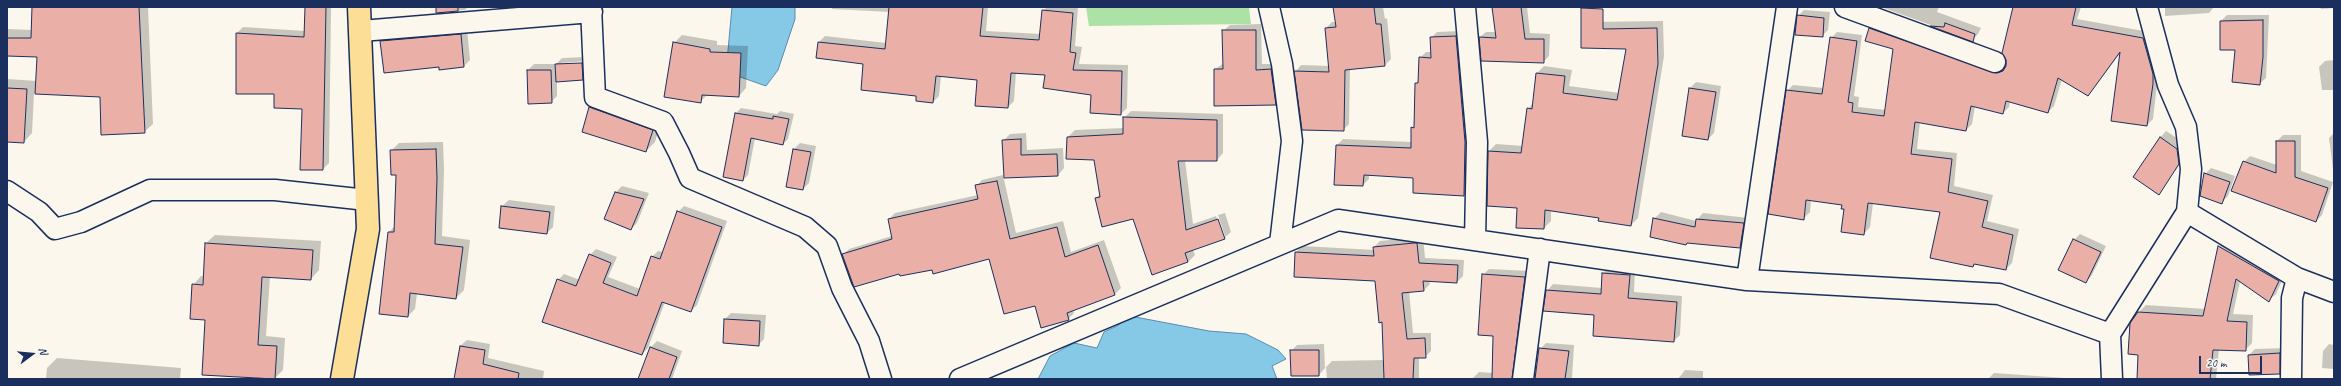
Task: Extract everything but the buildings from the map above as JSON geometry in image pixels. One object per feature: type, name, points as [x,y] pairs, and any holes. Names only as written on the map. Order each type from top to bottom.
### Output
[{"type":"main road","points":[[342,379],[368,229],[359,7]]},
{"type":"street","points":[[1270,7],[1282,64],[1292,141],[1280,244]]},
{"type":"street","points":[[1465,7],[1477,142],[1475,240]]},
{"type":"street","points":[[1747,280],[1787,7]]},
{"type":"street","points":[[1845,7],[1995,62]]},
{"type":"street","points":[[2112,379],[2110,334],[2188,212],[2191,169],[2186,127],[2168,84],[2147,7]]},
{"type":"street","points":[[361,31],[592,10],[595,97],[663,122],[680,153],[690,178],[805,227],[827,246],[842,288],[869,341],[880,379]]},
{"type":"street","points":[[7,191],[39,212],[55,229],[80,222],[150,190],[275,190],[367,200]]},
{"type":"street","points":[[2188,212],[2297,278],[2334,292]]},
{"type":"street","points":[[960,379],[1338,220],[1747,280],[1999,294],[2110,334]]},
{"type":"street","points":[[1523,379],[1540,249]]},
{"type":"street","points":[[2291,379],[2292,298],[2297,278]]},
{"type":"green space","points":[[1086,7],[1249,7],[1251,24],[1089,26]]},
{"type":"water","points":[[732,7],[795,7],[795,19],[778,70],[766,86],[726,72]]},
{"type":"water","points":[[1130,316],[1209,331],[1246,334],[1278,350],[1286,359],[1272,366],[1277,379],[1038,379],[1050,356],[1074,343],[1097,348],[1104,332],[1117,326]]}]
